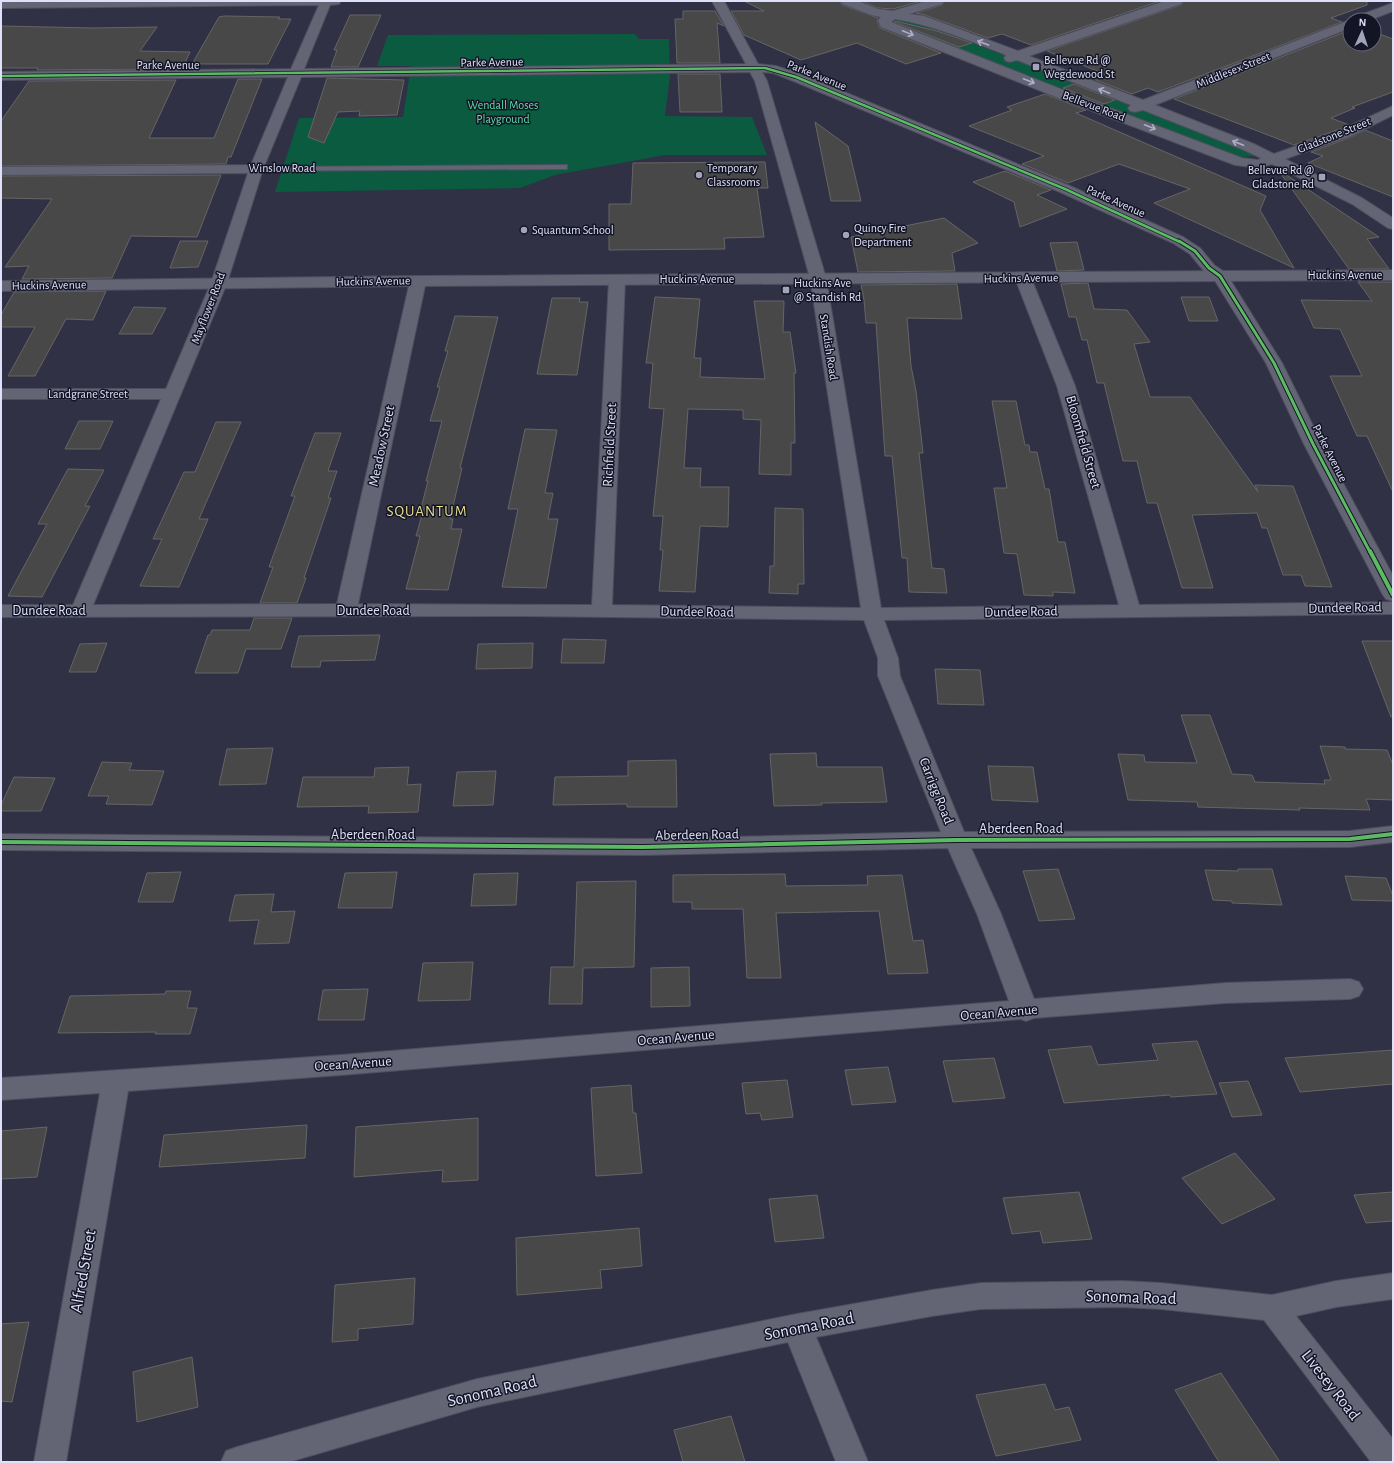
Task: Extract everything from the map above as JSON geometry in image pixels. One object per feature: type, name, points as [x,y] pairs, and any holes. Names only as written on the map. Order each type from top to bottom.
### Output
[{"type":"street","name":"Mayflower Road","points":[[80,612],[219,283],[256,169],[278,113],[326,1]]},
{"type":"street","points":[[1,4],[334,1]]},
{"type":"street","name":"Standish Road","points":[[718,1],[756,68],[761,81],[818,278],[872,614]]},
{"type":"street","name":"Bellevue Road","points":[[847,1],[876,12],[920,19],[1017,56],[1274,159],[1357,201],[1393,225]]},
{"type":"street","points":[[893,15],[938,1]]},
{"type":"street","points":[[985,64],[1017,56],[1177,1]]},
{"type":"street","points":[[1376,3],[1392,8]]},
{"type":"street","points":[[1381,12],[1392,8]]},
{"type":"street","name":"Bellevue Road","points":[[893,15],[884,20],[884,24],[1240,162],[1259,164],[1274,159]]},
{"type":"street","name":"Middlesex Street","points":[[1115,114],[1142,106],[1342,27]]},
{"type":"street","name":"Parke Avenue","points":[[1,76],[756,68],[776,70],[796,77],[1065,189],[1178,240],[1195,251],[1209,268],[1220,276],[1254,334],[1274,363],[1313,444],[1393,595]]},
{"type":"street","name":"Gladstone Street","points":[[1274,159],[1346,133],[1393,110]]},
{"type":"street","name":"Winslow Road","points":[[1,171],[256,169]]},
{"type":"street","name":"Huckins Avenue","points":[[1,286],[418,280],[1393,275]]},
{"type":"street","name":"Bloomfield Street","points":[[1023,278],[1066,386],[1131,611]]},
{"type":"street","name":"Meadow Street","points":[[346,611],[418,280]]},
{"type":"street","name":"Richfield Street","points":[[602,611],[617,280]]},
{"type":"street","name":"Landgrane Street","points":[[3,394],[173,394]]},
{"type":"street","name":"Dundee Road","points":[[1,611],[602,611],[872,614],[1393,608]]},
{"type":"street","name":"Carrigg Road","points":[[872,614],[888,658],[889,676],[956,840],[989,914],[1026,1011]]},
{"type":"street","name":"Aberdeen Road","points":[[1,842],[643,847],[956,840],[1350,839],[1393,834]]},
{"type":"street","name":"Ocean Avenue","points":[[1,1089],[349,1064],[1026,1011],[1225,993],[1350,989]]},
{"type":"street","name":"Alfred Street","points":[[50,1462],[116,1080]]},
{"type":"street","name":"Sonoma Road","points":[[237,1462],[477,1393],[797,1327],[932,1303],[981,1296],[1123,1294],[1272,1308],[1336,1294],[1393,1286]]},
{"type":"street","name":"Livesey Road","points":[[1272,1308],[1391,1462]]},
{"type":"street","points":[[797,1327],[852,1462]]},
{"type":"lane","name":"Winslow Road","points":[[256,169],[564,167]]},
{"type":"green space","points":[[899,19],[920,23],[1257,153],[1257,156],[1239,157],[904,27],[897,23],[896,21]]},
{"type":"green space","name":"Wendall Moses Playground","points":[[635,34],[639,39],[669,39],[670,76],[665,116],[752,117],[767,155],[665,155],[555,175],[520,188],[275,192],[299,118],[403,117],[411,66],[377,66],[388,35]]},
{"type":"building","points":[[744,1],[840,1],[842,5],[878,18],[877,21],[880,28],[941,53],[906,64],[857,43],[801,60],[744,35],[731,11],[764,11]]},
{"type":"building","points":[[862,1],[921,1],[893,9],[878,8]]},
{"type":"building","points":[[945,1],[1160,1],[1031,45],[1002,34],[988,38],[916,13],[942,5]]},
{"type":"building","points":[[1184,1],[1367,1],[1367,5],[1348,12],[1342,12],[1342,14],[1331,18],[1342,22],[1158,92],[1148,88],[1132,94],[1091,78],[1105,74],[1047,51],[1181,5]]},
{"type":"building","points":[[683,11],[715,11],[724,26],[717,23],[720,63],[677,63],[675,19],[683,19]]},
{"type":"building","points":[[350,15],[381,15],[358,67],[331,67],[337,50],[334,50]]},
{"type":"building","points":[[219,17],[280,17],[278,19],[291,19],[268,64],[192,64]]},
{"type":"building","points":[[894,22],[937,31],[972,43],[959,47]]},
{"type":"building","points":[[1,26],[93,28],[157,27],[140,51],[190,52],[182,69],[37,70],[38,68],[1,68]]},
{"type":"building","points":[[1342,33],[1342,52],[1382,52],[1382,35],[1393,39],[1393,92],[1352,107],[1355,108],[1331,118],[1349,125],[1294,145],[1174,99]]},
{"type":"building","points":[[678,74],[720,74],[722,112],[680,112]]},
{"type":"building","points":[[327,78],[404,80],[397,115],[359,116],[360,111],[338,112],[324,143],[308,137]]},
{"type":"building","points":[[238,79],[262,79],[231,157],[228,157],[226,164],[1,166],[1,121],[29,81],[176,80],[149,138],[214,138]]},
{"type":"building","points":[[1074,84],[1115,100],[1104,104],[1063,88]]},
{"type":"building","points":[[1045,94],[1086,110],[1076,113],[1266,196],[1260,210],[1294,268],[1154,203],[1190,189],[1119,164],[1068,183],[1022,164],[1044,156],[969,126],[1012,110],[1007,107]]},
{"type":"building","points":[[815,122],[848,146],[861,201],[831,201]]},
{"type":"building","points":[[1365,130],[1393,141],[1393,197],[1308,163],[1323,156],[1311,152],[1351,137]]},
{"type":"building","points":[[765,162],[768,188],[757,188],[764,237],[724,238],[725,249],[609,250],[609,204],[631,204],[633,163]]},
{"type":"building","points":[[1005,171],[1051,190],[1037,195],[1067,209],[1020,227],[1014,202],[973,182]]},
{"type":"building","points":[[1282,172],[1379,237],[1367,239],[1389,269],[1349,269],[1281,174]]},
{"type":"building","points":[[221,175],[197,237],[131,236],[112,278],[22,279],[29,266],[5,267],[52,199],[1,198],[1,176]]},
{"type":"building","points":[[944,218],[978,243],[952,253],[955,271],[858,272],[851,237]]},
{"type":"building","points":[[180,241],[208,241],[198,267],[170,268]]},
{"type":"building","points":[[1077,242],[1084,270],[1057,271],[1050,243]]},
{"type":"building","points":[[1358,282],[1393,282],[1393,492],[1367,436],[1357,436],[1330,376],[1362,376],[1340,329],[1314,328],[1301,300],[1372,301]]},
{"type":"building","points":[[1088,283],[1094,309],[1127,310],[1150,342],[1134,344],[1150,397],[1190,397],[1258,492],[1255,485],[1293,486],[1332,587],[1305,586],[1301,575],[1283,575],[1267,528],[1262,528],[1257,513],[1192,515],[1213,588],[1182,588],[1157,503],[1147,503],[1137,461],[1123,461],[1104,383],[1097,383],[1087,340],[1082,340],[1076,317],[1069,317],[1061,284]]},
{"type":"building","points":[[957,284],[962,319],[907,318],[911,366],[916,391],[923,453],[919,453],[932,568],[944,569],[947,593],[909,592],[907,558],[902,558],[892,456],[885,456],[876,323],[866,323],[861,285]]},
{"type":"building","points":[[106,291],[93,320],[66,319],[35,376],[8,376],[35,327],[1,327],[1,315],[14,292]]},
{"type":"building","points":[[655,297],[700,299],[694,358],[701,358],[700,377],[765,379],[754,301],[784,301],[783,332],[790,332],[796,373],[794,373],[795,443],[791,443],[791,475],[759,474],[761,420],[743,419],[743,410],[688,409],[684,468],[701,468],[700,487],[729,487],[728,527],[700,526],[695,592],[659,591],[663,550],[660,550],[663,516],[653,516],[664,409],[649,408],[653,363],[646,363]]},
{"type":"building","points":[[1181,297],[1209,297],[1218,321],[1189,321]]},
{"type":"building","points":[[552,298],[580,298],[579,302],[588,302],[577,375],[537,374]]},
{"type":"building","points":[[134,307],[166,308],[152,334],[119,334]]},
{"type":"building","points":[[455,316],[498,317],[460,468],[462,468],[450,519],[453,519],[451,529],[462,529],[448,590],[406,589],[420,536],[416,536],[424,508],[421,508],[428,481],[426,481],[442,421],[430,421],[440,387],[437,387],[448,351],[445,351]]},
{"type":"building","points":[[992,401],[1016,401],[1025,445],[1029,445],[1030,452],[1037,452],[1045,489],[1049,489],[1058,542],[1065,542],[1075,593],[1053,592],[1053,596],[1024,595],[1017,554],[1004,553],[994,488],[1007,488]]},
{"type":"building","points":[[79,421],[113,421],[100,449],[65,449]]},
{"type":"building","points":[[216,422],[241,422],[199,519],[208,519],[179,587],[140,586],[162,539],[153,539],[184,472],[195,472]]},
{"type":"building","points":[[525,429],[557,430],[545,493],[553,493],[548,519],[558,519],[546,588],[502,587],[518,509],[508,509]]},
{"type":"building","points":[[315,433],[341,433],[328,471],[337,471],[328,498],[331,498],[304,578],[306,578],[297,603],[260,603],[273,567],[269,567],[295,496],[291,496]]},
{"type":"building","points":[[68,469],[104,470],[85,506],[90,506],[42,597],[8,596],[47,524],[38,524]]},
{"type":"building","points":[[775,508],[803,509],[804,584],[798,584],[798,594],[769,593],[770,566],[774,566]]},
{"type":"building","points":[[254,618],[292,618],[281,649],[246,649],[238,673],[195,673],[208,635],[210,635],[212,630],[250,630]]},
{"type":"building","points":[[380,635],[375,660],[321,661],[320,667],[291,667],[299,636]]},
{"type":"building","points":[[563,639],[606,640],[604,663],[561,663]]},
{"type":"building","points":[[1362,641],[1393,641],[1393,716],[1391,717]]},
{"type":"building","points":[[107,643],[96,672],[69,672],[80,644]]},
{"type":"building","points":[[533,643],[532,668],[476,669],[478,644]]},
{"type":"building","points":[[935,669],[980,670],[984,705],[938,704]]},
{"type":"building","points":[[1181,715],[1210,715],[1232,774],[1252,775],[1255,782],[1325,784],[1324,780],[1331,780],[1320,746],[1345,747],[1345,749],[1387,750],[1393,765],[1393,800],[1366,799],[1370,810],[1299,808],[1300,810],[1198,807],[1197,802],[1128,800],[1118,754],[1144,755],[1145,762],[1197,763]]},
{"type":"building","points":[[273,748],[266,784],[219,785],[227,749]]},
{"type":"building","points":[[816,753],[817,767],[882,767],[887,802],[821,803],[822,805],[774,806],[770,754]]},
{"type":"building","points":[[676,760],[677,807],[627,807],[627,804],[553,805],[555,777],[628,776],[628,761]]},
{"type":"building","points":[[102,762],[132,763],[129,770],[164,771],[152,805],[106,804],[109,796],[88,796]]},
{"type":"building","points":[[988,766],[1033,767],[1038,802],[992,800]]},
{"type":"building","points":[[409,767],[407,785],[421,784],[418,812],[368,813],[369,806],[297,807],[303,777],[374,777],[375,768]]},
{"type":"building","points":[[496,771],[493,805],[453,806],[457,772]]},
{"type":"building","points":[[14,777],[55,778],[41,811],[1,811],[1,805]]},
{"type":"building","points":[[1058,869],[1075,919],[1039,921],[1023,871]]},
{"type":"building","points":[[1238,869],[1272,869],[1282,905],[1232,903],[1232,901],[1213,900],[1205,870],[1238,871]]},
{"type":"building","points":[[181,872],[173,902],[138,902],[147,873]]},
{"type":"building","points":[[397,872],[392,908],[338,908],[345,873]]},
{"type":"building","points":[[518,873],[516,905],[471,906],[474,874]]},
{"type":"building","points":[[785,874],[786,886],[868,885],[867,876],[902,875],[913,941],[923,940],[928,973],[888,974],[879,911],[776,913],[781,978],[747,978],[743,909],[692,909],[692,902],[673,902],[673,875]]},
{"type":"building","points":[[1345,876],[1386,878],[1393,896],[1393,901],[1352,900]]},
{"type":"building","points":[[636,881],[634,967],[583,968],[582,1004],[549,1004],[551,967],[574,967],[577,882]]},
{"type":"building","points":[[274,894],[271,912],[295,911],[289,943],[254,944],[259,920],[229,921],[235,895]]},
{"type":"building","points":[[473,962],[470,1000],[418,1001],[423,963]]},
{"type":"building","points":[[689,967],[690,1006],[651,1007],[651,968]]},
{"type":"building","points":[[368,989],[364,1020],[318,1020],[323,990]]},
{"type":"building","points":[[166,991],[191,991],[187,1008],[197,1008],[190,1034],[155,1034],[156,1032],[58,1033],[70,996],[165,994]]},
{"type":"building","points":[[1197,1041],[1217,1094],[1171,1097],[1170,1095],[1064,1103],[1048,1050],[1091,1046],[1098,1065],[1158,1060],[1152,1044]]},
{"type":"building","points":[[1393,1050],[1393,1084],[1300,1092],[1285,1058]]},
{"type":"building","points":[[994,1058],[1005,1098],[953,1102],[943,1061]]},
{"type":"building","points":[[888,1067],[896,1102],[852,1105],[845,1070]]},
{"type":"building","points":[[787,1080],[793,1117],[762,1120],[760,1113],[746,1114],[742,1083]]},
{"type":"building","points":[[1248,1081],[1262,1115],[1232,1117],[1219,1083]]},
{"type":"building","points":[[631,1085],[633,1113],[636,1113],[642,1173],[596,1176],[591,1088]]},
{"type":"building","points":[[478,1118],[478,1180],[442,1182],[443,1170],[354,1177],[356,1127]]},
{"type":"building","points":[[307,1125],[305,1158],[159,1167],[164,1135]]},
{"type":"building","points":[[47,1127],[37,1177],[1,1179],[1,1131]]},
{"type":"building","points":[[1235,1153],[1275,1199],[1222,1224],[1182,1178]]},
{"type":"building","points":[[1079,1192],[1092,1239],[1043,1243],[1040,1231],[1012,1234],[1003,1198]]},
{"type":"building","points":[[1393,1192],[1393,1221],[1366,1223],[1354,1195]]},
{"type":"building","points":[[817,1195],[824,1238],[775,1242],[769,1199]]},
{"type":"building","points":[[639,1228],[642,1266],[600,1270],[602,1288],[517,1295],[516,1238]]},
{"type":"building","points":[[415,1278],[413,1324],[358,1329],[358,1340],[332,1342],[335,1285]]},
{"type":"building","points":[[29,1322],[12,1402],[1,1401],[1,1324]]},
{"type":"building","points":[[192,1357],[198,1407],[137,1422],[133,1372]]},
{"type":"building","points":[[1221,1373],[1280,1462],[1219,1462],[1175,1390]]},
{"type":"building","points":[[1045,1384],[1055,1410],[1069,1407],[1081,1440],[996,1456],[976,1395]]},
{"type":"building","points":[[731,1416],[745,1462],[683,1462],[674,1430]]},
{"type":"cycle path","points":[[1,76],[765,68],[796,77],[1065,189],[1178,240],[1195,251],[1209,268],[1220,276],[1274,363],[1313,444],[1393,595]]},
{"type":"cycle path","points":[[1,842],[643,847],[956,840],[1350,839],[1393,834]]},
{"type":"place","name":"Bellevue Rd @ Wegdewood St","points":[[1036,67]]},
{"type":"place","name":"Temporary Classrooms","points":[[699,175]]},
{"type":"place","name":"Bellevue Rd @ Gladstone Rd","points":[[1322,177]]},
{"type":"place","name":"Squantum School","points":[[524,230]]},
{"type":"place","name":"Quincy Fire Department","points":[[846,235]]},
{"type":"place","name":"Huckins Ave @ Standish Rd","points":[[786,290]]},
{"type":"district","name":"SQUANTUM","points":[[427,511]]}]
